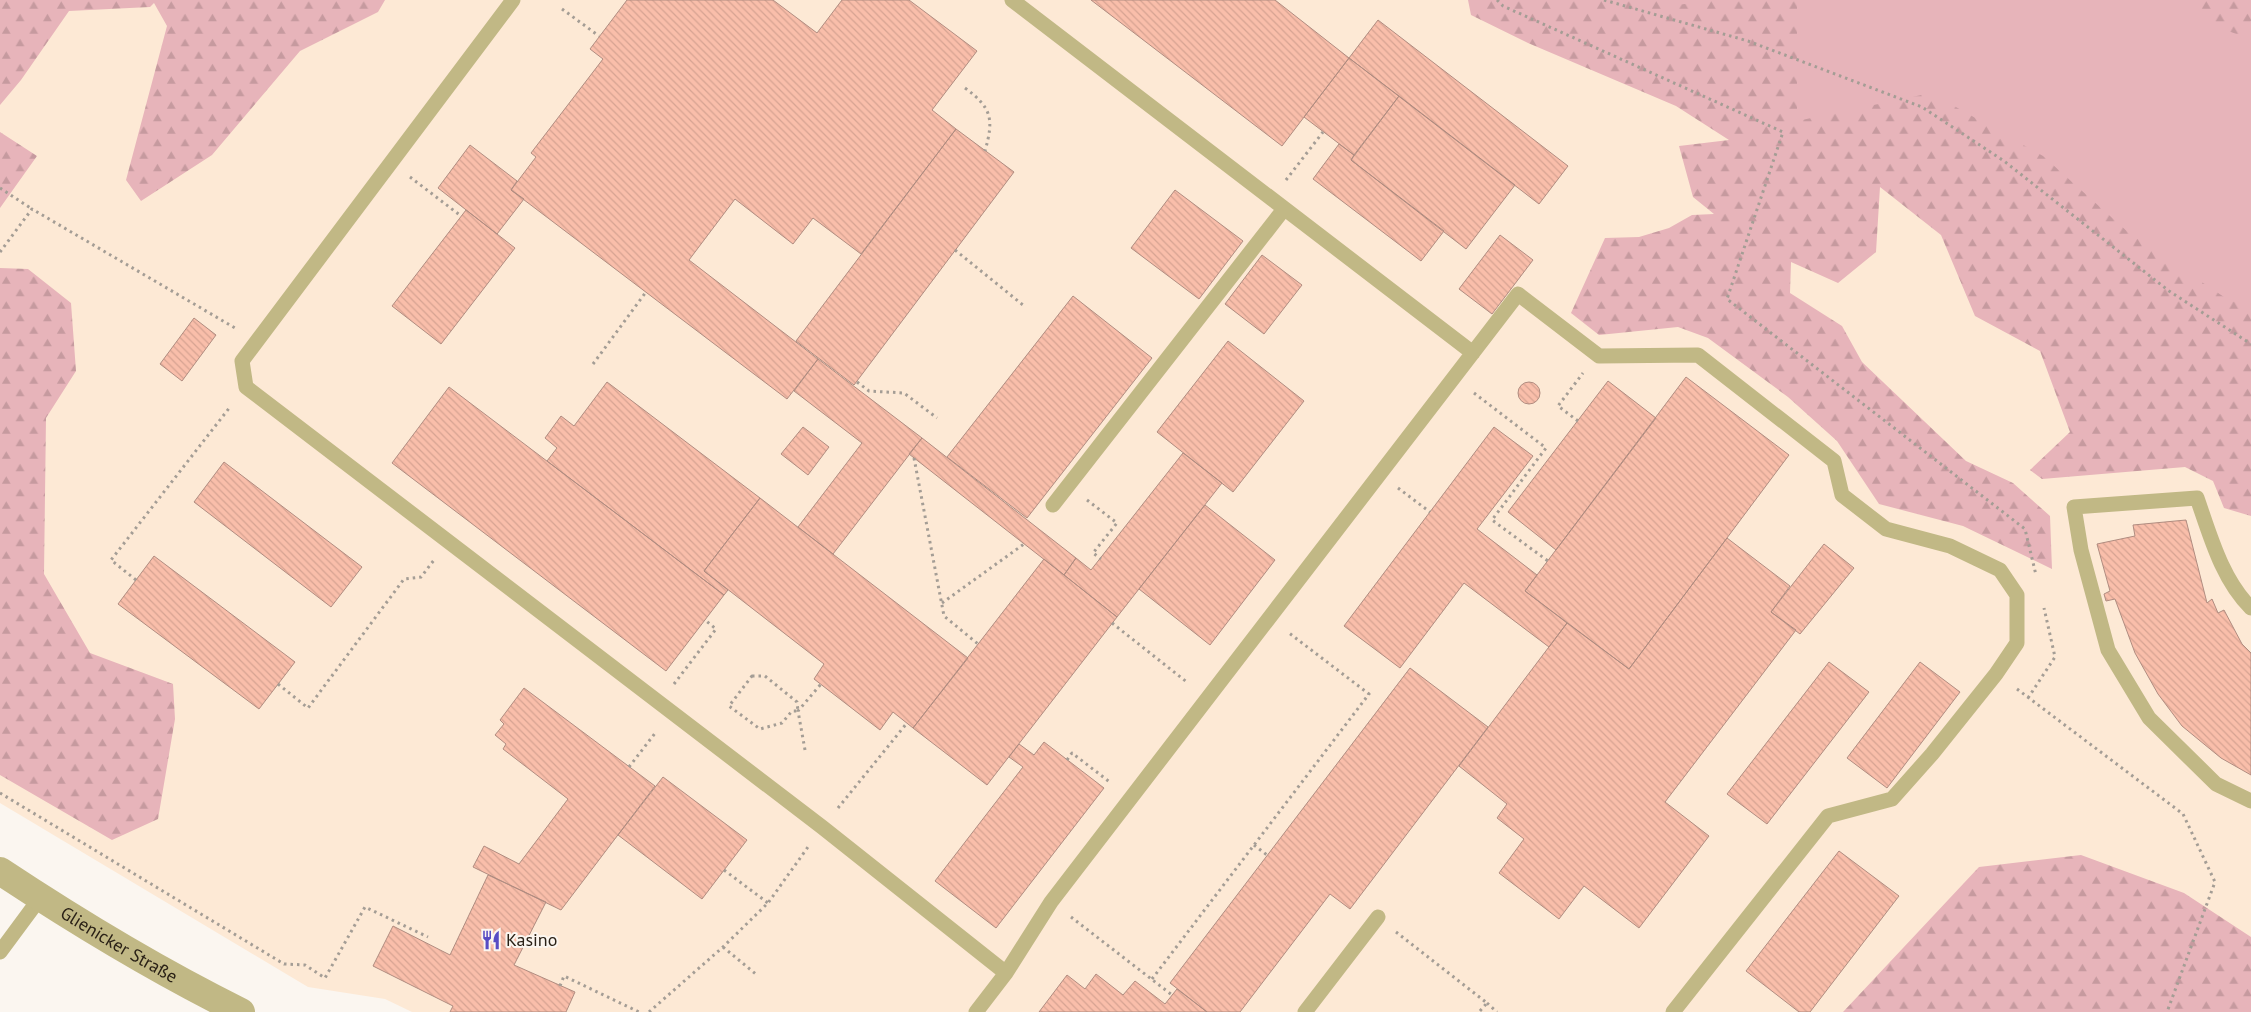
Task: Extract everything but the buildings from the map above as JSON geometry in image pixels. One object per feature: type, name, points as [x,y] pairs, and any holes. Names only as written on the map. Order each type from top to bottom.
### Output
[{"type":"street","name":"Glienicker Straße","points":[[0,872],[40,898],[198,991],[241,1012]]},
{"type":"lane","points":[[513,0],[242,361],[246,387],[449,540],[822,827],[1006,973]]},
{"type":"lane","points":[[1012,0],[1473,354]]},
{"type":"lane","points":[[1053,505],[1284,209]]},
{"type":"lane","points":[[976,1012],[1006,973],[1051,902],[1518,294],[1597,355],[1698,354],[1834,461],[1842,495],[1886,529],[1950,546],[2000,570],[2017,595],[2016,643],[1996,674],[1932,754],[1892,799],[1828,816],[1673,1012]]},
{"type":"lane","points":[[2251,608],[2242,599],[2216,551],[2197,498],[2074,507],[2081,550],[2108,650],[2149,718],[2216,784],[2251,801]]},
{"type":"lane","points":[[0,952],[40,898]]},
{"type":"lane","points":[[1305,1012],[1378,917]]},
{"type":"path","points":[[1497,0],[1503,6],[1783,132],[1728,299],[2025,529],[2038,584]]},
{"type":"path","points":[[1604,0],[1748,41],[1922,107],[2004,161],[2169,291],[2251,344]]},
{"type":"path","points":[[562,9],[599,36]]},
{"type":"path","points":[[965,88],[981,100],[990,113],[991,131],[986,151]]},
{"type":"path","points":[[1271,198],[1323,132]]},
{"type":"path","points":[[391,163],[461,216]]},
{"type":"path","points":[[0,188],[32,209],[257,341]]},
{"type":"path","points":[[0,252],[32,209]]},
{"type":"path","points":[[956,250],[1023,305]]},
{"type":"path","points":[[592,364],[646,292]]},
{"type":"path","points":[[1578,421],[1558,406],[1597,355]]},
{"type":"path","points":[[1454,378],[1546,448],[1492,520],[1548,561]]},
{"type":"path","points":[[857,382],[869,391],[904,393],[938,418]]},
{"type":"path","points":[[136,580],[111,560],[246,387]]},
{"type":"path","points":[[914,458],[944,616],[978,644]]},
{"type":"path","points":[[1380,474],[1430,512]]},
{"type":"path","points":[[1068,486],[1117,523],[1093,553],[1100,558]]},
{"type":"path","points":[[278,684],[308,708],[404,579],[421,577],[449,540]]},
{"type":"path","points":[[942,603],[1024,544]]},
{"type":"path","points":[[2028,698],[2056,657],[2042,602]]},
{"type":"path","points":[[1152,979],[1369,694],[1269,618]]},
{"type":"path","points":[[630,767],[716,629],[705,620]]},
{"type":"path","points":[[1112,623],[1208,698]]},
{"type":"path","points":[[1996,674],[2183,814],[2215,882],[2167,1012]]},
{"type":"path","points":[[805,750],[798,711],[797,702],[765,676],[752,676],[729,706],[760,729],[782,723],[792,711],[798,711],[821,684]]},
{"type":"path","points":[[649,1012],[723,947],[768,903],[822,827],[906,723]]},
{"type":"path","points":[[1067,760],[1072,753],[1131,798]]},
{"type":"path","points":[[0,793],[284,964],[305,965],[325,978],[365,907],[428,937]]},
{"type":"path","points":[[1254,845],[1267,855]]},
{"type":"path","points":[[724,870],[768,903]]},
{"type":"path","points":[[1051,902],[1172,995]]},
{"type":"path","points":[[1378,917],[1497,1012]]},
{"type":"path","points":[[723,947],[757,974]]},
{"type":"path","points":[[560,986],[564,976],[639,1012]]},
{"type":"path","points":[[1479,1012],[1487,1003]]},
{"type":"shaded area","points":[[0,0],[1518,0],[2251,372],[2251,1012],[412,1012],[385,999],[308,987],[0,803]]},
{"type":"green space","points":[[0,0],[385,0],[378,12],[300,51],[212,155],[141,201],[126,180],[167,26],[154,3],[150,7],[69,11],[21,80],[0,105]]},
{"type":"green space","points":[[1468,0],[1657,0],[1665,6],[1710,0],[1797,0],[1797,121],[1931,93],[2043,156],[2129,233],[2227,299],[2251,308],[2251,516],[2224,508],[2213,481],[2185,467],[2042,479],[2030,470],[2070,432],[2040,351],[1975,316],[1941,235],[1880,187],[1876,252],[1838,283],[1791,262],[1790,293],[1842,326],[1862,362],[1966,461],[2013,483],[2050,516],[2052,569],[1963,526],[1879,504],[1837,441],[1788,397],[1708,338],[1678,327],[1599,335],[1571,313],[1605,238],[1639,237],[1669,228],[1692,215],[1714,214],[1693,197],[1679,146],[1729,140],[1676,106],[1528,43],[1471,15]]},
{"type":"green space","points":[[1518,0],[2251,0],[2251,373]]},
{"type":"green space","points":[[2195,0],[2251,0],[2251,21],[2239,35],[2215,26]]},
{"type":"green space","points":[[0,132],[37,156],[0,208]]},
{"type":"green space","points":[[0,268],[28,269],[71,303],[76,371],[46,418],[44,574],[90,653],[173,684],[175,719],[158,819],[112,840],[0,775]]},
{"type":"green space","points":[[2081,855],[2184,893],[2251,937],[2251,1012],[1843,1012],[1979,867]]},
{"type":"place","name":"Kasino","points":[[491,940]]}]
